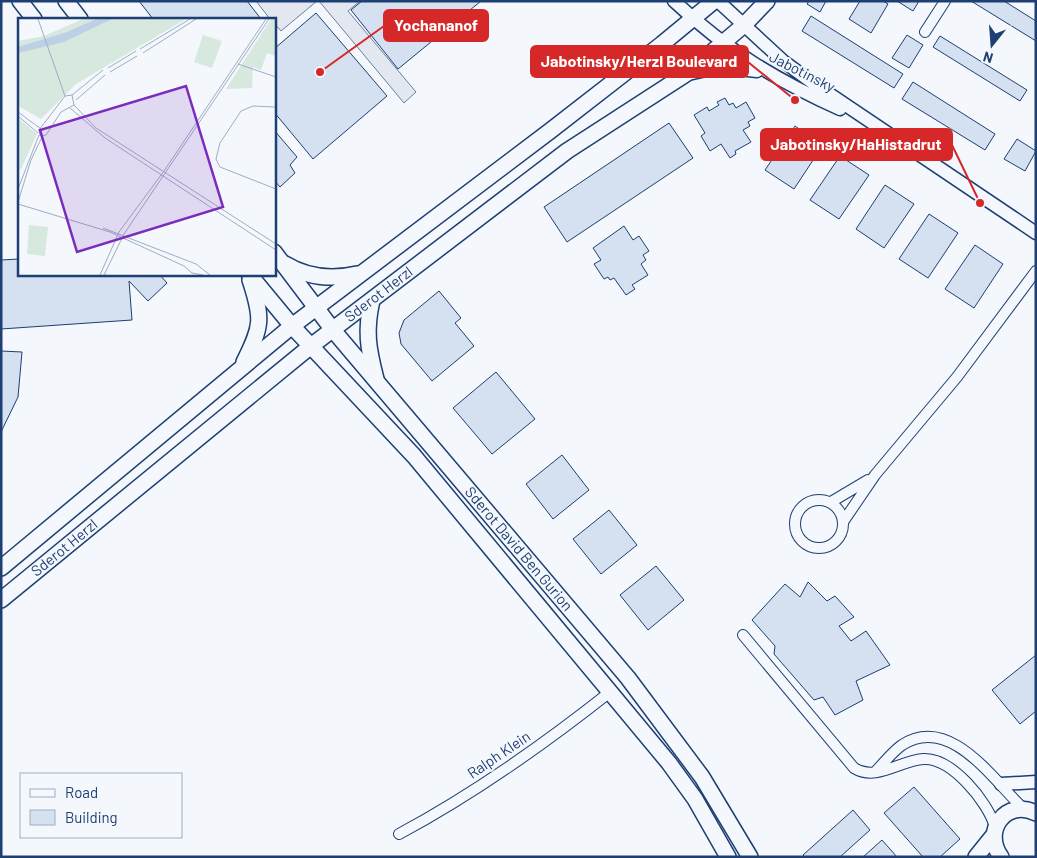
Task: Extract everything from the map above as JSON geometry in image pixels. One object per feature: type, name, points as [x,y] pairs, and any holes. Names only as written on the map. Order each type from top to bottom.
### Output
[{"type":"main road","points":[[20,1],[33,18]]},
{"type":"main road","points":[[66,1],[79,18]]},
{"type":"main road","name":"Sderot Herzl","points":[[1,568],[292,326],[550,131],[716,1]]},
{"type":"main road","name":"Sderot Herzl","points":[[1,600],[311,346],[567,151],[686,74],[723,44],[767,1]]},
{"type":"main road","points":[[278,257],[296,271],[320,277],[333,279],[360,273]]},
{"type":"main road","name":"Sderot David Ben Gurion","points":[[278,257],[333,330],[628,678],[702,777],[750,857]]},
{"type":"main road","points":[[241,367],[254,340],[260,318],[249,275]]},
{"type":"main road","name":"Sderot David Ben Gurion","points":[[250,275],[292,326],[414,456],[669,763],[695,799],[728,857]]},
{"type":"main road","points":[[372,300],[367,322],[367,345],[377,382]]},
{"type":"main road","points":[[976,857],[1006,813],[1032,810]]},
{"type":"main road","points":[[994,832],[996,851],[1001,857]]},
{"type":"street","name":"Jabotinsky","points":[[674,1],[723,44],[766,73],[874,126]]},
{"type":"street","name":"Jabotinsky","points":[[716,1],[813,83],[874,126],[1036,233]]},
{"type":"street","points":[[925,32],[945,1]]},
{"type":"street","points":[[686,74],[720,67],[737,67],[766,73]]},
{"type":"street","points":[[843,522],[875,475],[957,377],[1036,271]]},
{"type":"street","points":[[831,502],[839,510],[843,522],[842,533],[837,540],[823,548],[808,546],[798,536],[795,518],[801,507],[813,500],[831,502],[875,475]]},
{"type":"street","points":[[743,635],[854,768],[861,772],[875,772],[923,759],[941,764],[962,779],[979,797],[992,815],[994,832]]},
{"type":"street","name":"Ralph Klein","points":[[399,834],[436,814],[487,782],[565,728],[610,692]]},
{"type":"street","points":[[875,772],[902,745],[919,738],[937,738],[949,742],[981,762],[1001,784],[1032,810]]},
{"type":"street","points":[[1001,784],[1036,782]]},
{"type":"shaded area","points":[[256,1],[317,1],[281,31],[275,24],[275,18],[269,18]]},
{"type":"shaded area","points":[[319,1],[360,1],[348,11],[416,92],[404,103]]},
{"type":"building","points":[[139,1],[247,1],[260,18],[152,18]]},
{"type":"building","points":[[362,1],[481,1],[398,69],[351,10]]},
{"type":"building","points":[[809,1],[826,1],[820,12],[807,4]]},
{"type":"building","points":[[860,1],[883,1],[888,4],[871,33],[849,19]]},
{"type":"building","points":[[897,1],[919,1],[913,11]]},
{"type":"building","points":[[971,1],[1004,1],[1036,21],[1036,41]]},
{"type":"building","points":[[316,13],[387,96],[313,159],[275,113],[275,48]]},
{"type":"building","points":[[811,16],[903,74],[894,88],[802,31]]},
{"type":"building","points":[[907,35],[923,45],[909,68],[892,58]]},
{"type":"building","points":[[940,36],[1027,90],[1020,101],[933,47]]},
{"type":"building","points":[[913,82],[995,134],[985,150],[902,99]]},
{"type":"building","points":[[725,98],[729,105],[733,103],[736,108],[746,102],[755,118],[748,122],[750,126],[743,130],[751,142],[735,151],[736,154],[730,158],[721,144],[710,151],[701,136],[705,133],[694,115],[707,107],[709,111],[719,105],[717,102]]},
{"type":"building","points":[[669,123],[693,158],[567,242],[544,207]]},
{"type":"building","points":[[795,126],[823,145],[794,189],[765,170]]},
{"type":"building","points":[[275,131],[297,157],[290,165],[295,173],[280,187],[275,181]]},
{"type":"building","points":[[1017,139],[1036,151],[1025,171],[1004,159]]},
{"type":"building","points":[[840,156],[869,175],[839,219],[810,200]]},
{"type":"building","points":[[885,185],[914,204],[884,248],[856,229]]},
{"type":"building","points":[[929,214],[958,233],[928,278],[899,259]]},
{"type":"building","points":[[624,226],[633,240],[639,236],[649,251],[643,255],[646,260],[641,264],[648,275],[632,285],[635,289],[626,295],[614,278],[610,280],[608,277],[604,279],[594,264],[601,260],[593,248]]},
{"type":"building","points":[[975,245],[1003,264],[974,308],[945,289]]},
{"type":"building","points":[[18,259],[18,275],[160,275],[167,283],[148,301],[129,281],[132,320],[1,329],[1,260]]},
{"type":"building","points":[[439,291],[461,318],[455,323],[474,346],[432,381],[401,344],[399,333],[404,320]]},
{"type":"building","points":[[1,351],[22,352],[18,397],[1,432]]},
{"type":"building","points":[[496,372],[535,419],[492,454],[453,408]]},
{"type":"building","points":[[562,455],[589,490],[553,519],[526,484]]},
{"type":"building","points":[[609,510],[637,545],[601,574],[573,539]]},
{"type":"building","points":[[656,566],[684,600],[648,630],[620,595]]},
{"type":"building","points":[[808,582],[827,601],[835,596],[854,617],[839,626],[851,641],[866,631],[890,665],[856,681],[863,700],[835,715],[823,697],[814,700],[774,654],[775,646],[752,620],[785,584],[800,597]]},
{"type":"building","points":[[1036,655],[1036,711],[1020,724],[992,690]]},
{"type":"building","points":[[914,787],[960,839],[940,857],[923,857],[884,813]]},
{"type":"building","points":[[853,810],[870,830],[840,857],[805,857],[803,855]]},
{"type":"building","points":[[882,840],[897,857],[863,857]]},
{"type":"place","name":"Yochananof","points":[[320,72]]},
{"type":"place","name":"Jabotinsky/Herzl Boulevard","points":[[795,100]]},
{"type":"place","name":"Jabotinsky/HaHistadrut","points":[[980,203]]}]
